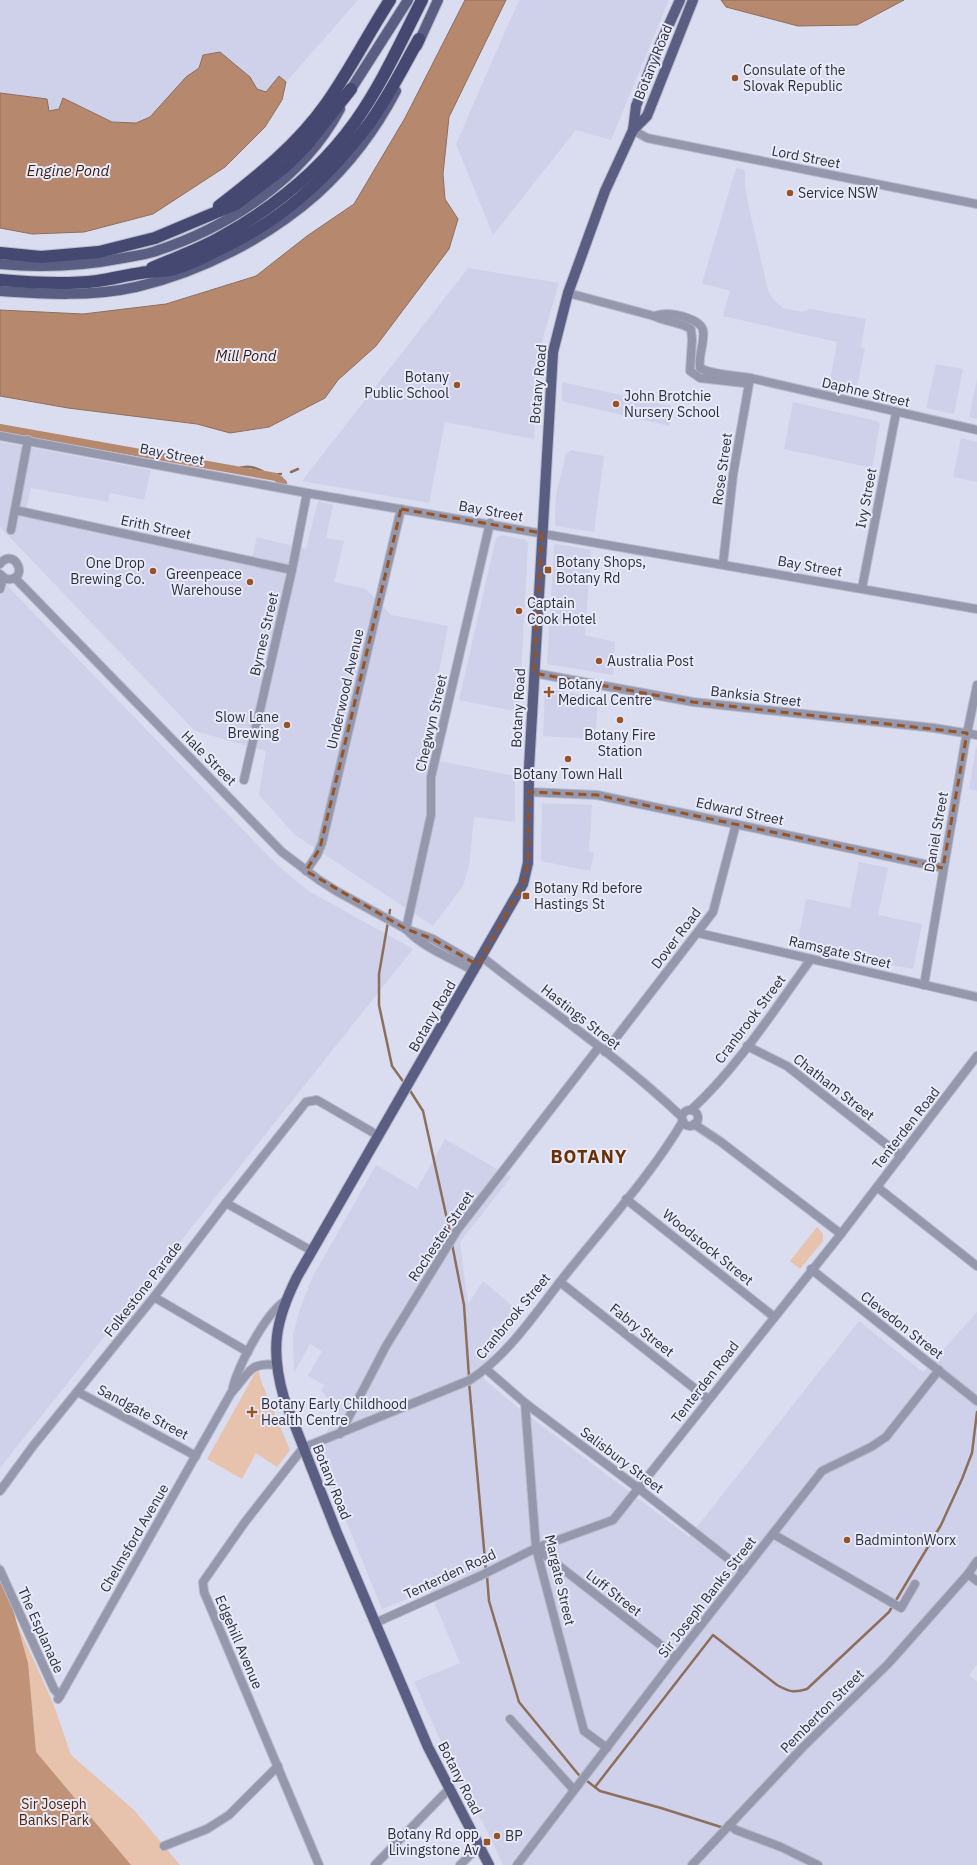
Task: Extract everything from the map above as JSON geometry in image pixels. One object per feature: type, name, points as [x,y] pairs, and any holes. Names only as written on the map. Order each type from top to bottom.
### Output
[{"type":"highway","points":[[206,216],[263,172],[286,152],[326,104],[390,0]]},
{"type":"highway","points":[[141,273],[219,238],[277,201],[305,178],[332,150],[355,122],[372,95],[422,0]]},
{"type":"highway","points":[[0,280],[69,284],[118,278],[141,273],[174,269],[225,247],[283,212],[309,192],[351,147],[369,124],[389,93],[419,39]]},
{"type":"highway","points":[[0,253],[41,257],[99,252],[155,238],[236,204],[285,168],[306,146],[351,89]]},
{"type":"main road","points":[[0,264],[44,266],[91,264],[152,253],[187,240],[217,225],[252,204],[283,180],[312,151],[330,128],[351,89],[408,0]]},
{"type":"main road","points":[[0,291],[49,295],[135,287],[193,269],[255,238],[291,214],[318,193],[348,162],[372,132],[390,104],[404,77],[419,39],[438,0]]},
{"type":"main road","name":"Botany Road","points":[[489,1865],[428,1747],[303,1448],[284,1398],[276,1365],[277,1330],[285,1301],[312,1251],[519,894],[526,873],[528,863],[529,792],[534,673],[552,352],[568,293],[605,191],[633,130],[636,106],[657,51],[680,0]]},
{"type":"main road","name":"Botany Road","points":[[633,130],[647,116],[692,0]]},
{"type":"street","name":"Lord Street","points":[[633,130],[647,138],[977,204]]},
{"type":"street","name":"Daphne Street","points":[[568,293],[654,316],[665,322],[685,326],[691,329],[692,340],[690,371],[700,378],[732,383],[744,383],[750,378]]},
{"type":"street","name":"Daphne Street","points":[[654,316],[666,314],[688,319],[700,324],[703,338],[700,368],[708,373],[724,373],[750,378],[896,413],[977,430]]},
{"type":"street","name":"Rose Street","points":[[723,564],[733,475],[750,378]]},
{"type":"street","name":"Ivy Street","points":[[862,588],[896,413]]},
{"type":"street","name":"Bay Street","points":[[0,436],[307,493],[490,523],[977,609]]},
{"type":"street","points":[[11,530],[28,440]]},
{"type":"street","name":"Byrnes Street","points":[[244,780],[292,570],[307,493]]},
{"type":"street","name":"Underwood Avenue","points":[[306,870],[318,852],[337,781],[401,509]]},
{"type":"street","name":"Erith Street","points":[[15,510],[292,570]]},
{"type":"street","name":"Chegwyn Street","points":[[406,929],[431,815],[431,777],[490,523]]},
{"type":"street","points":[[0,588],[1,576],[9,580],[15,578],[19,572],[18,563],[9,559],[1,561]]},
{"type":"street","name":"Hale Street","points":[[15,578],[282,852],[338,892],[406,929],[433,939],[478,964]]},
{"type":"street","name":"Banksia Street","points":[[534,673],[693,702],[977,735]]},
{"type":"street","name":"Daniel Street","points":[[924,985],[943,868],[977,685]]},
{"type":"street","name":"Edward Street","points":[[529,792],[597,795],[943,868]]},
{"type":"street","name":"Dover Road","points":[[602,1049],[698,933],[713,912],[736,824]]},
{"type":"street","name":"Ramsgate Street","points":[[698,933],[977,997]]},
{"type":"street","name":"Cranbrook Street","points":[[303,1448],[470,1380],[486,1369],[560,1282],[626,1199],[747,1046],[811,959]]},
{"type":"street","name":"Hastings Street","points":[[478,964],[602,1049],[663,1099],[841,1234]]},
{"type":"street","name":"Chatham Street","points":[[747,1046],[787,1066],[901,1156]]},
{"type":"street","name":"Rochester Street","points":[[340,1434],[386,1346],[458,1229],[602,1049]]},
{"type":"street","name":"Tenterden Road","points":[[375,1623],[480,1576],[536,1548],[613,1520],[773,1316],[841,1234],[977,1056]]},
{"type":"street","name":"Folkestone Parade","points":[[0,1491],[33,1446],[154,1297],[306,1102],[317,1100],[379,1136]]},
{"type":"street","points":[[877,1187],[977,1266]]},
{"type":"street","name":"Woodstock Street","points":[[626,1199],[773,1316]]},
{"type":"street","points":[[226,1203],[312,1251]]},
{"type":"street","name":"Clevedon Street","points":[[812,1270],[977,1401]]},
{"type":"street","name":"Fabry Street","points":[[560,1282],[708,1399]]},
{"type":"street","points":[[154,1297],[248,1352]]},
{"type":"street","name":"Chelmsford Avenue","points":[[231,1393],[234,1379],[248,1352],[275,1309],[285,1301]]},
{"type":"street","name":"Chelmsford Avenue","points":[[59,1697],[231,1393],[253,1366],[265,1363],[276,1365]]},
{"type":"street","name":"Salisbury Street","points":[[486,1369],[525,1403],[638,1488],[744,1571]]},
{"type":"street","name":"Sir Joseph Banks Street","points":[[517,1865],[676,1657],[822,1471],[886,1438],[939,1370]]},
{"type":"street","name":"Sandgate Street","points":[[78,1392],[196,1456]]},
{"type":"street","name":"Margate Street","points":[[525,1403],[536,1548],[584,1731],[607,1748]]},
{"type":"street","name":"Edgehill Avenue","points":[[303,1448],[245,1522],[203,1582],[204,1592],[319,1865]]},
{"type":"street","points":[[773,1534],[901,1608],[915,1584]]},
{"type":"street","name":"Luff Street","points":[[536,1548],[676,1657]]},
{"type":"street","points":[[977,1561],[968,1574],[977,1582]]},
{"type":"street","name":"The Esplanade","points":[[0,1570],[59,1697]]},
{"type":"street","name":"Pemberton Street","points":[[692,1865],[803,1747],[888,1664],[968,1574]]},
{"type":"street","points":[[510,1719],[574,1790]]},
{"type":"street","points":[[164,1846],[207,1829],[229,1815],[278,1766]]},
{"type":"street","points":[[376,1865],[449,1789]]},
{"type":"street","points":[[729,1825],[736,1830],[782,1847],[818,1865]]},
{"type":"street","points":[[460,1865],[479,1846]]},
{"type":"highlighted area","points":[[401,509],[542,533],[534,673],[693,702],[967,733],[943,868],[597,795],[529,792],[528,863],[523,884],[478,965],[433,939],[406,929],[306,871],[320,848]]},
{"type":"shaded area","points":[[0,0],[358,0],[223,154],[0,217]]},
{"type":"shaded area","points":[[519,0],[669,0],[611,140],[576,130],[493,235],[456,144]]},
{"type":"shaded area","points":[[736,168],[745,170],[747,199],[768,290],[772,298],[783,308],[802,312],[810,309],[866,319],[861,347],[865,348],[856,392],[829,386],[837,342],[723,316],[730,291],[702,283]]},
{"type":"shaded area","name":"Botany Public School","points":[[468,268],[559,283],[540,348],[534,439],[445,422],[429,503],[302,481]]},
{"type":"shaded area","points":[[936,364],[963,369],[954,414],[926,408]]},
{"type":"shaded area","points":[[977,379],[977,419],[969,417]]},
{"type":"shaded area","name":"John Brotchie Nursery School","points":[[562,382],[671,406],[669,426],[562,401]]},
{"type":"shaded area","points":[[793,402],[877,421],[880,424],[872,468],[784,449]]},
{"type":"shaded area","points":[[961,438],[977,442],[977,482],[953,477]]},
{"type":"shaded area","points":[[0,442],[151,470],[144,500],[110,493],[108,502],[31,488],[26,509],[252,557],[257,537],[306,549],[318,501],[333,505],[326,538],[344,541],[334,582],[366,589],[391,615],[448,626],[428,728],[420,759],[445,762],[515,776],[515,822],[474,817],[469,866],[463,886],[433,926],[295,835],[259,795],[266,751],[195,731],[0,527]]},
{"type":"shaded area","points":[[571,450],[604,456],[594,532],[556,526],[555,523],[556,495],[566,454]]},
{"type":"shaded area","points":[[502,535],[526,540],[528,543],[519,712],[459,700],[496,538]]},
{"type":"shaded area","points":[[556,544],[591,550],[585,635],[615,642],[613,675],[547,664],[554,546]]},
{"type":"shaded area","points":[[0,578],[274,862],[307,890],[413,949],[0,1468]]},
{"type":"shaded area","points":[[545,688],[598,698],[595,739],[543,736]]},
{"type":"shaded area","points":[[976,747],[977,748],[977,791],[969,789]]},
{"type":"shaded area","points":[[542,803],[592,805],[589,851],[594,853],[590,871],[541,861]]},
{"type":"shaded area","points":[[859,862],[888,868],[878,915],[922,924],[913,969],[797,946],[806,899],[850,908]]},
{"type":"shaded area","points":[[445,1139],[511,1177],[460,1242],[468,1304],[483,1281],[521,1313],[483,1367],[484,1379],[517,1407],[689,1537],[859,1321],[923,1372],[977,1312],[977,1665],[969,1675],[977,1682],[977,1865],[503,1865],[483,1823],[465,1796],[414,1682],[460,1663],[429,1590],[382,1609],[316,1447],[339,1414],[321,1390],[324,1385],[308,1376],[322,1351],[310,1344],[294,1373],[293,1334],[301,1306],[312,1278],[376,1165],[417,1189]]},
{"type":"green space","points":[[817,1227],[823,1234],[823,1241],[800,1269],[790,1261]]},
{"type":"green space","points":[[258,1368],[261,1381],[290,1450],[277,1467],[256,1453],[242,1479],[207,1459]]},
{"type":"green space","name":"Sir Joseph Banks Park","points":[[0,1563],[28,1663],[36,1752],[131,1865],[0,1865]]},
{"type":"green space","name":"Sir Joseph Banks Park","points":[[0,1586],[53,1703],[71,1755],[134,1810],[180,1865],[0,1865]]},
{"type":"water","name":"Mill Pond","points":[[465,0],[506,0],[449,117],[443,174],[445,199],[458,219],[449,249],[376,346],[338,380],[325,398],[269,427],[230,433],[197,424],[68,408],[0,396],[0,310],[83,314],[166,304],[256,276],[307,236],[354,204],[405,118]]},
{"type":"water","points":[[721,0],[904,0],[857,25],[798,26],[726,7]]},
{"type":"water","name":"Engine Pond","points":[[220,52],[250,77],[257,89],[266,92],[279,76],[286,82],[282,100],[265,127],[225,167],[153,214],[84,232],[32,234],[0,228],[0,93],[47,99],[49,111],[59,109],[63,98],[112,122],[136,123],[150,117],[186,77],[199,68],[203,55]]},
{"type":"waterway","points":[[0,428],[276,477],[283,483]]},
{"type":"waterway","points":[[235,470],[243,467],[252,467],[268,475],[281,474]]},
{"type":"waterway","points":[[291,472],[298,469]]},
{"type":"waterway","points":[[276,477],[282,478]]},
{"type":"waterway","points":[[390,910],[379,974],[379,1005],[392,1066],[405,1084]]},
{"type":"waterway","points":[[409,1089],[423,1111],[451,1237]]},
{"type":"waterway","points":[[452,1244],[464,1305],[469,1377]]},
{"type":"waterway","points":[[469,1382],[486,1571]]},
{"type":"waterway","points":[[595,1787],[713,1635],[777,1685],[788,1690],[799,1691],[807,1689],[889,1612],[941,1525],[962,1479],[972,1453],[977,1412]]},
{"type":"waterway","points":[[487,1576],[489,1601],[519,1702],[578,1774],[600,1791],[724,1828]]},
{"type":"place","name":"Consulate of the Slovak Republic","points":[[735,78]]},
{"type":"place","name":"Service NSW","points":[[790,193]]},
{"type":"place","name":"Botany Public School","points":[[457,385]]},
{"type":"place","name":"John Brotchie Nursery School","points":[[616,404]]},
{"type":"place","name":"Botany Shops, Botany Rd","points":[[548,570]]},
{"type":"place","name":"One Drop Brewing Co.","points":[[153,571]]},
{"type":"place","name":"Greenpeace Warehouse","points":[[250,582]]},
{"type":"place","name":"Captain Cook Hotel","points":[[519,611]]},
{"type":"place","name":"Australia Post","points":[[599,661]]},
{"type":"place","name":"Botany Medical Centre","points":[[549,692]]},
{"type":"place","name":"Botany Fire Station","points":[[620,720]]},
{"type":"place","name":"Slow Lane Brewing","points":[[287,725]]},
{"type":"place","name":"Botany Town Hall","points":[[568,759]]},
{"type":"place","name":"Botany Rd before Hastings St","points":[[526,896]]},
{"type":"place","name":"Botany Early Childhood Health Centre","points":[[252,1412]]},
{"type":"place","name":"BadmintonWorx","points":[[847,1540]]},
{"type":"place","name":"BP","points":[[497,1836]]},
{"type":"place","name":"Botany Rd opp Livingstone Av","points":[[487,1842]]},
{"type":"district","name":"BOTANY","points":[[589,1157]]}]
